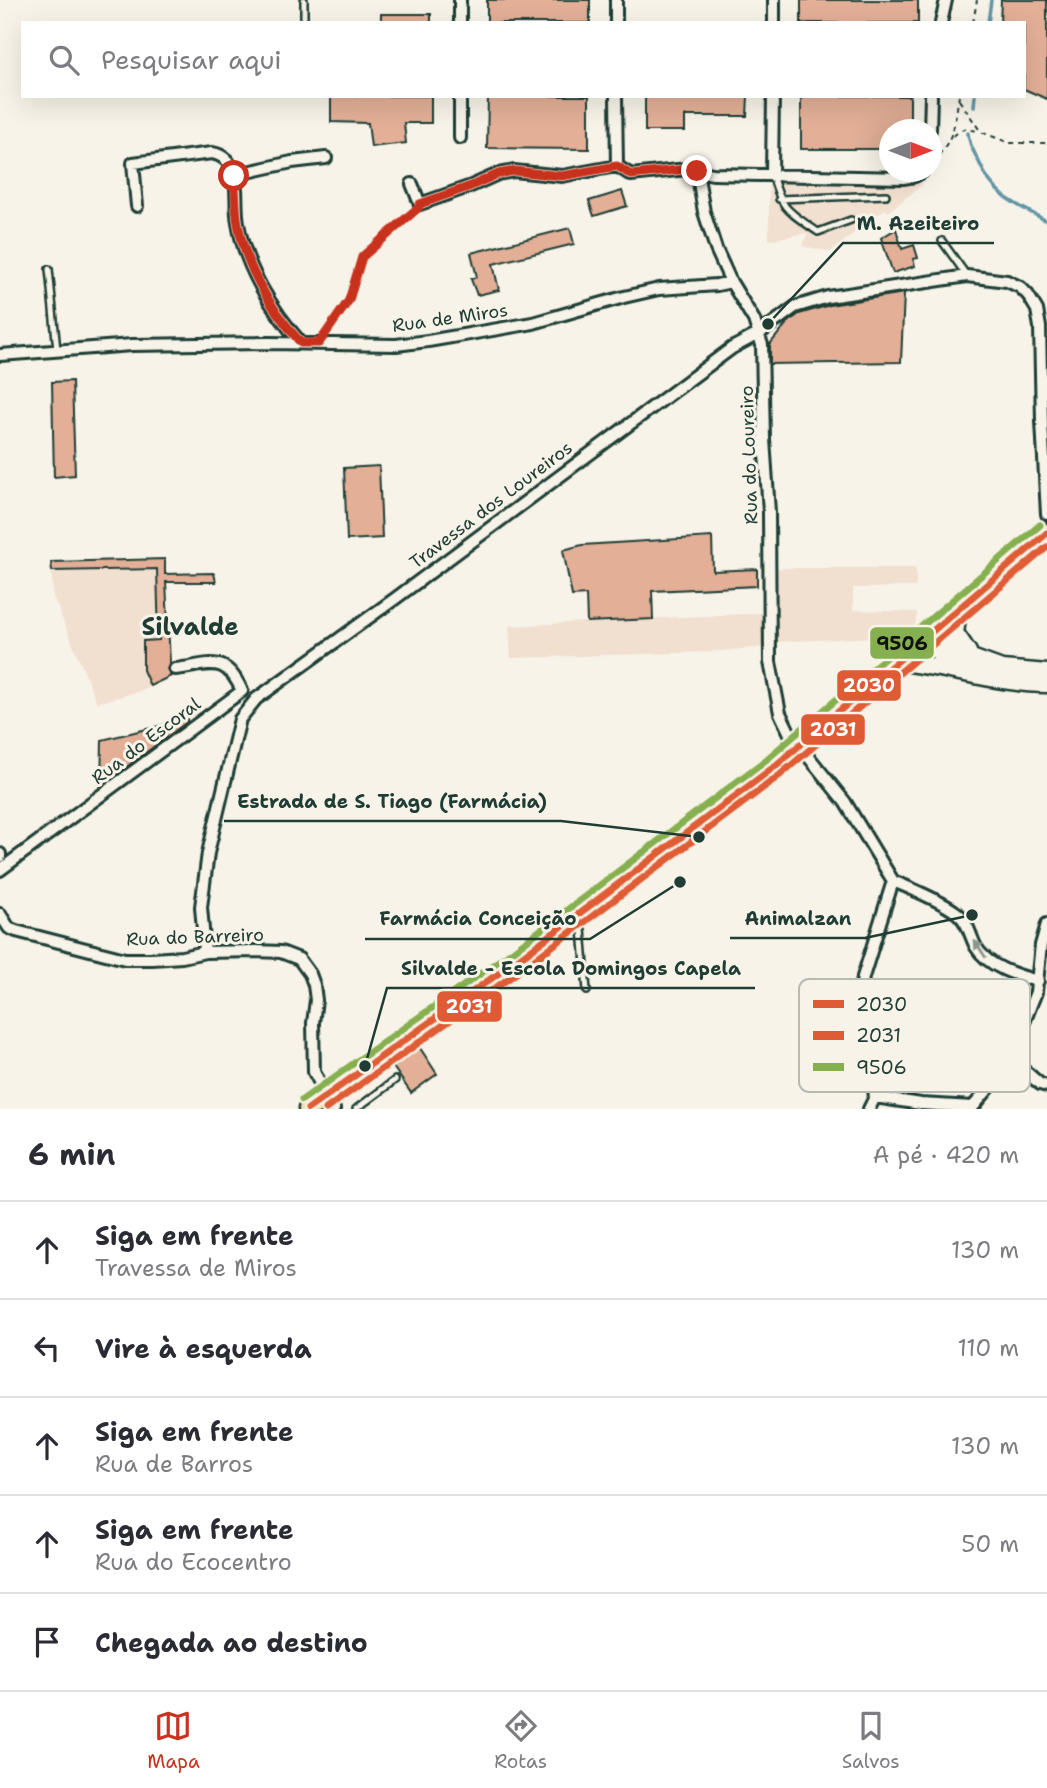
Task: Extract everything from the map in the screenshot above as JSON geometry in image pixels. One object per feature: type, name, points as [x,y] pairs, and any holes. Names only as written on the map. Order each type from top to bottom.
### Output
[{"type":"main road","points":[[308,1109],[331,1102],[774,767],[1047,533]]},
{"type":"main road","points":[[958,612],[956,633],[959,642],[977,668]]},
{"type":"main road","points":[[930,636],[931,645],[939,654],[1025,684],[1047,684]]},
{"type":"main road","points":[[898,662],[1047,673]]},
{"type":"street","points":[[460,0],[460,21]]},
{"type":"street","points":[[616,0],[616,21]]},
{"type":"street","points":[[774,0],[774,21]]},
{"type":"street","points":[[941,21],[946,0]]},
{"type":"street","points":[[460,98],[460,138]]},
{"type":"street","points":[[616,98],[617,166]]},
{"type":"street","points":[[772,174],[773,98]]},
{"type":"street","points":[[930,119],[931,98]]},
{"type":"street","points":[[137,206],[133,163],[220,154],[229,162],[234,176],[238,223],[247,256],[278,317],[301,343]]},
{"type":"street","points":[[234,176],[292,162],[326,158]]},
{"type":"street","points":[[412,184],[420,204],[498,174],[514,171],[562,176],[617,166],[631,175],[687,169],[713,174],[879,177]]},
{"type":"street","name":"Rua do Loureiro","points":[[697,171],[711,233],[731,282],[760,333],[764,367],[764,439],[769,512],[770,662],[780,713],[796,746],[808,756],[845,802],[893,881]]},
{"type":"street","name":"Travessa dos Loureiros","points":[[205,952],[201,907],[208,853],[236,733],[240,719],[247,710],[274,685],[396,598],[732,348],[760,333],[805,302],[967,276],[1007,281],[1020,287],[1037,310],[1047,514]]},
{"type":"street","name":"Rua de Miros","points":[[0,355],[132,345],[396,345],[533,323],[659,289],[731,282]]},
{"type":"street","name":"Rua do Escoral","points":[[1,861],[242,691],[234,673],[227,666],[215,664],[175,669]]},
{"type":"street","points":[[863,979],[893,881],[958,914],[966,923],[976,947],[997,966],[1038,981]]},
{"type":"street","name":"Rua do Barreiro","points":[[0,914],[9,928],[125,958],[182,957],[205,952],[281,952],[299,958],[314,985],[316,1000],[313,1023],[314,1072],[331,1102]]},
{"type":"street","points":[[1030,1007],[1036,992],[1041,945],[1047,924]]},
{"type":"street","points":[[1030,1075],[1047,1086]]},
{"type":"street","points":[[869,1109],[875,1097],[874,1092]]},
{"type":"street","points":[[875,1097],[973,1108],[986,1092]]},
{"type":"lane","points":[[304,0],[304,21]]},
{"type":"lane","points":[[772,174],[779,199],[787,210],[818,232],[851,220]]},
{"type":"lane","points":[[779,199],[886,195]]},
{"type":"lane","points":[[942,241],[967,276]]},
{"type":"lane","points":[[49,270],[57,352]]},
{"type":"lane","points":[[581,913],[587,991]]},
{"type":"lane","points":[[356,1109],[395,1080]]},
{"type":"path","points":[[973,21],[977,0]]},
{"type":"path","points":[[959,98],[981,132]]},
{"type":"path","points":[[942,152],[951,138],[959,98]]},
{"type":"path","points":[[951,138],[963,129],[981,132],[1010,143],[1047,142]]},
{"type":"path","points":[[319,343],[349,300],[362,257],[420,204]]},
{"type":"shaded area","points":[[769,183],[923,184],[888,212],[885,209],[830,252],[803,246],[807,233],[769,240]]},
{"type":"shaded area","points":[[165,559],[171,676],[140,691],[97,703],[53,596],[51,562]]},
{"type":"shaded area","points":[[774,568],[916,568],[916,587],[853,588],[853,610],[917,612],[914,635],[775,642]]},
{"type":"shaded area","points":[[761,613],[764,647],[709,652],[511,658],[509,626]]},
{"type":"building","points":[[487,0],[590,0],[590,21],[487,21]]},
{"type":"building","points":[[801,0],[918,0],[918,21],[801,21]]},
{"type":"building","points":[[1001,0],[1047,0],[1047,99],[1026,90],[1026,21],[1000,21]]},
{"type":"building","points":[[381,14],[431,14],[431,21],[381,21]]},
{"type":"building","points":[[331,98],[431,98],[431,123],[404,123],[406,143],[371,147],[368,123],[331,122]]},
{"type":"building","points":[[488,98],[589,98],[589,149],[487,148]]},
{"type":"building","points":[[645,98],[748,98],[747,116],[685,116],[685,131],[645,131]]},
{"type":"building","points":[[801,98],[910,98],[910,119],[879,119],[879,149],[801,149]]},
{"type":"building","points":[[622,191],[627,206],[594,216],[589,201]]},
{"type":"building","points":[[570,228],[574,244],[493,264],[499,290],[477,295],[471,279],[477,277],[471,253]]},
{"type":"building","points":[[896,229],[902,249],[914,245],[918,258],[913,259],[915,266],[893,273],[881,238]]},
{"type":"building","points":[[904,293],[901,362],[770,364],[770,344],[787,323],[799,314],[830,305]]},
{"type":"building","points":[[72,381],[75,475],[54,477],[52,382]]},
{"type":"building","points":[[379,466],[382,538],[347,540],[344,468]]},
{"type":"building","points":[[712,537],[713,571],[757,569],[757,586],[652,591],[653,619],[587,622],[586,595],[572,596],[563,550],[582,545]]},
{"type":"building","points":[[165,559],[165,574],[214,573],[216,582],[166,582],[170,663],[167,669],[171,676],[150,686],[143,670],[143,641],[159,640],[157,569],[52,571],[51,562]]},
{"type":"building","points":[[187,719],[187,722],[101,786],[102,740]]},
{"type":"building","points":[[418,1045],[437,1074],[411,1093],[391,1064]]},
{"type":"waterway","points":[[988,21],[991,0]]},
{"type":"waterway","points":[[974,106],[975,98]]},
{"type":"waterway","points":[[968,133],[972,149],[992,185],[1017,205],[1047,221]]},
{"type":"transit line","name":"9506","points":[[302,1100],[514,950],[767,759],[1040,525]]},
{"type":"transit line","name":"2030","points":[[308,1109],[520,958],[774,767],[1047,533]]},
{"type":"transit line","name":"2031","points":[[326,1109],[526,966],[780,775],[1047,547]]},
{"type":"place","name":"M. Azeiteiro","points":[[768,324]]},
{"type":"place","name":"Estrada de S. Tiago (Farmácia)","points":[[699,837]]},
{"type":"place","name":"Farmácia Conceição","points":[[680,882]]},
{"type":"place","name":"Animalzan","points":[[972,915]]},
{"type":"place","name":"Silvalde - Escola Domingos Capela","points":[[365,1066]]},
{"type":"district","name":"Silvalde","points":[[190,627]]},
{"type":"route","points":[[234,176],[238,223],[247,256],[278,317],[301,343],[319,343],[349,300],[362,257],[372,245],[420,204],[498,174],[514,171],[562,176],[617,166],[631,175],[687,169],[697,171]]}]
